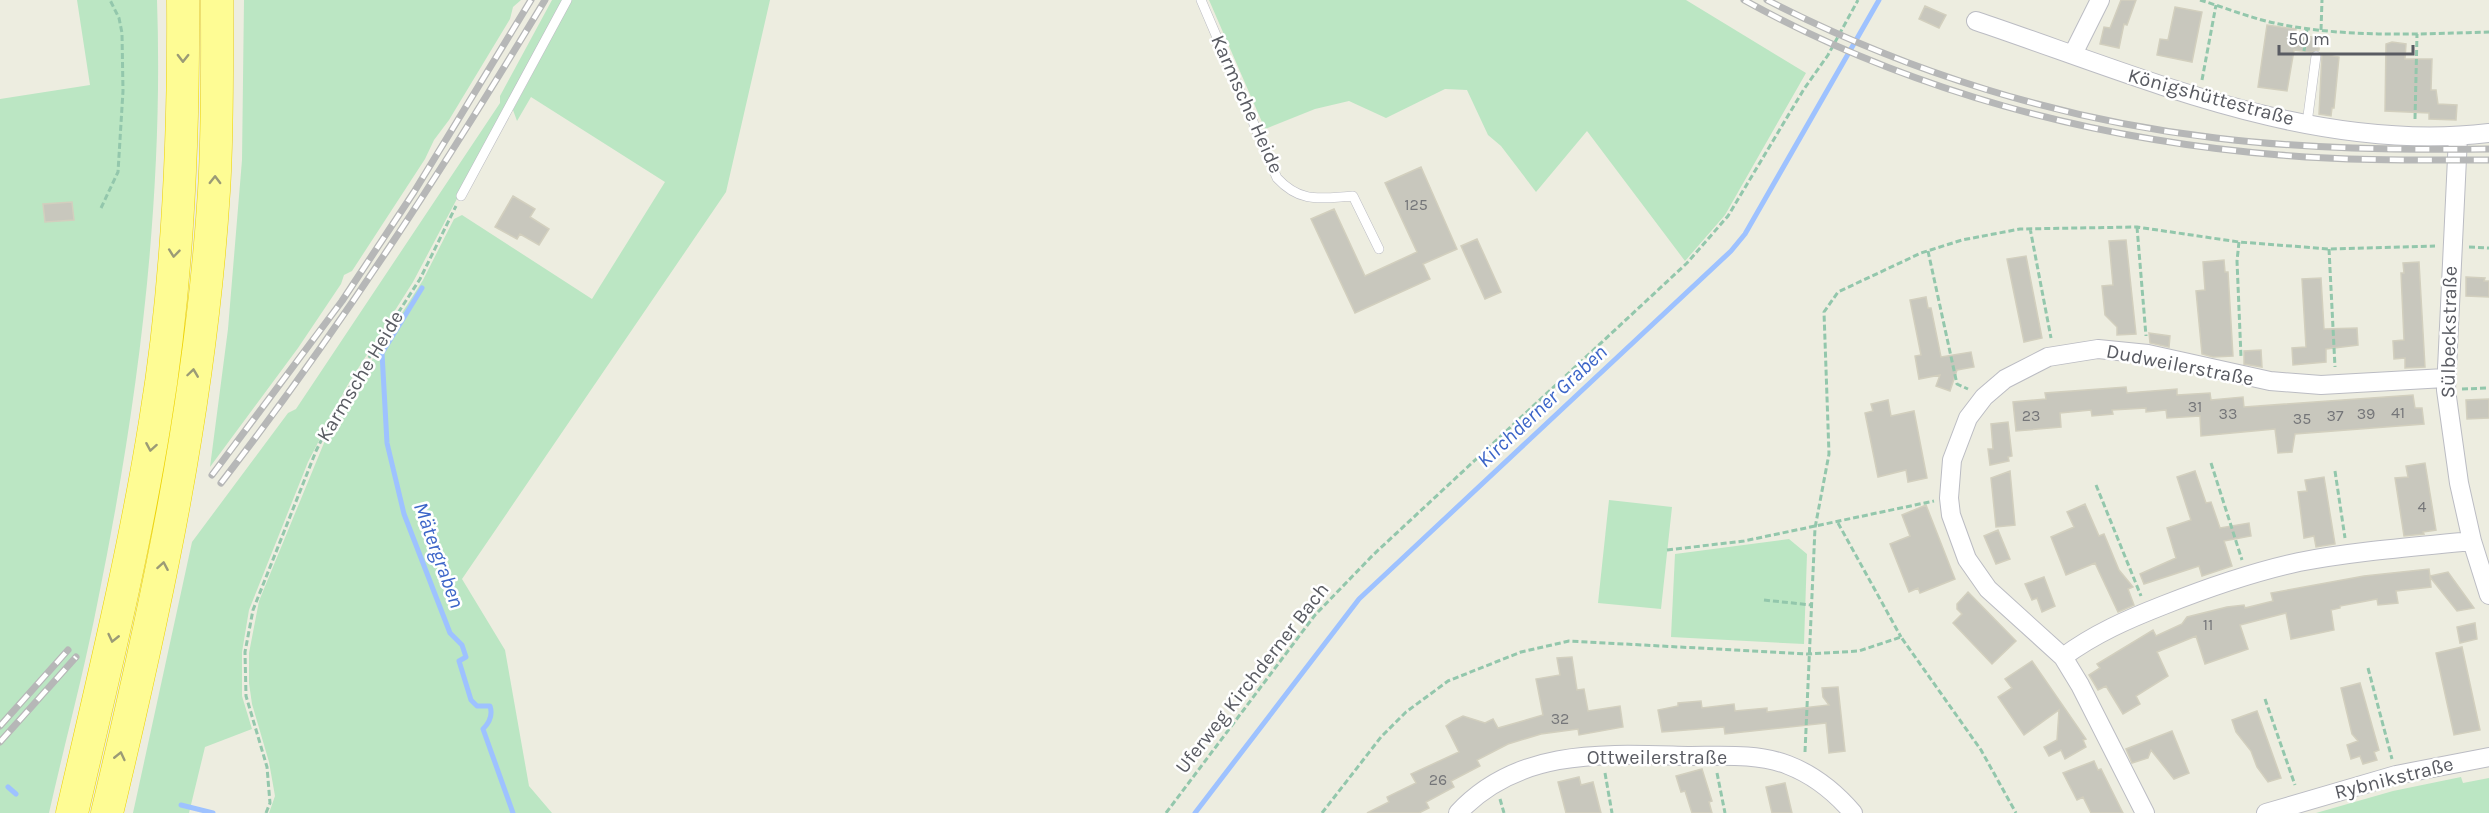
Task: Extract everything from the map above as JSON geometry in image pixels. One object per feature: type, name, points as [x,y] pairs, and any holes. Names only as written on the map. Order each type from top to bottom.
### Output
[{"type":"highway","points":[[72,813],[127,573],[156,420],[180,190],[183,0]]},
{"type":"highway","points":[[107,813],[141,671],[175,508],[204,296],[214,190],[217,0]]},
{"type":"street","points":[[2073,54],[2100,0]]},
{"type":"street","name":"Königshüttestraße","points":[[1976,21],[2243,110],[2352,131],[2458,137],[2489,133]]},
{"type":"street","name":"Sülbeckstraße","points":[[2458,137],[2445,384],[2452,448],[2472,541],[2489,595]]},
{"type":"street","name":"Dudweilerstraße","points":[[2145,813],[2080,685],[2063,657],[1988,589],[1966,559],[1951,515],[1950,498],[1952,460],[1968,418],[1984,397],[2004,380],[2054,356],[2098,349],[2148,354],[2242,377],[2336,384],[2445,384]]},
{"type":"street","points":[[2063,657],[2103,631],[2148,611],[2248,576],[2297,563],[2348,554],[2472,541]]},
{"type":"street","name":"Ottweilerstraße","points":[[1458,813],[1486,789],[1520,770],[1551,760],[1602,754],[1760,757],[1786,764],[1822,783],[1853,813]]},
{"type":"street","name":"Rybnikstraße","points":[[2266,813],[2396,775],[2489,757]]},
{"type":"lane","points":[[461,196],[567,0]]},
{"type":"lane","name":"Karmsche Heide","points":[[1201,0],[1277,178],[1288,190],[1301,197],[1353,196],[1379,249]]},
{"type":"lane","points":[[2307,123],[2316,56]]},
{"type":"path","points":[[101,208],[118,172],[123,92],[122,33],[119,18],[110,0]]},
{"type":"path","name":"Uferweg Kirchderner Bach","points":[[1166,813],[1315,615],[1373,555],[1688,263],[1721,224],[1804,89],[1828,56],[1858,0]]},
{"type":"path","points":[[2200,0],[2277,24],[2321,30],[2417,34],[2489,32]]},
{"type":"path","points":[[2321,30],[2322,0]]},
{"type":"path","points":[[2200,87],[2207,62],[2216,5]]},
{"type":"path","points":[[2415,117],[2417,34]]},
{"type":"path","name":"Karmsche Heide","points":[[266,813],[270,803],[267,767],[246,696],[245,652],[253,610],[316,451],[339,404],[420,279],[444,225],[461,196]]},
{"type":"path","points":[[2137,227],[2148,354]]},
{"type":"path","points":[[2030,228],[2054,356]]},
{"type":"path","points":[[2239,242],[2237,261],[2242,377]]},
{"type":"path","points":[[2329,249],[2336,384]]},
{"type":"path","points":[[1928,251],[1957,384],[1984,397]]},
{"type":"path","points":[[2445,384],[2489,388]]},
{"type":"path","points":[[2211,463],[2248,576]]},
{"type":"path","points":[[2335,471],[2348,554]]},
{"type":"path","points":[[2096,485],[2148,611]]},
{"type":"path","points":[[1667,550],[1744,541],[1950,498]]},
{"type":"path","points":[[1838,522],[1901,637],[1981,750],[2016,813]]},
{"type":"path","points":[[1764,600],[1811,605]]},
{"type":"path","points":[[1331,813],[1323,811],[1381,737],[1406,712],[1448,681],[1521,652],[1569,641],[1808,654],[1859,651],[1901,637]]},
{"type":"path","points":[[2368,668],[2396,775]]},
{"type":"path","points":[[2265,699],[2301,801]]},
{"type":"path","points":[[1602,754],[1612,813]]},
{"type":"path","points":[[1714,756],[1725,813]]},
{"type":"green space","points":[[77,0],[157,0],[156,151],[145,302],[125,452],[112,526],[87,654],[49,813],[0,813],[0,99],[90,85]]},
{"type":"green space","points":[[244,0],[521,0],[513,7],[510,19],[449,120],[434,140],[425,159],[352,271],[344,275],[341,284],[298,348],[210,467],[228,329],[242,160]]},
{"type":"green space","points":[[552,0],[562,0],[413,282],[347,386],[308,462],[249,610],[242,652],[242,696],[252,729],[205,747],[189,813],[133,813],[192,542],[288,413],[296,409],[500,103],[500,96]]},
{"type":"green space","points":[[572,0],[770,0],[726,192],[462,579],[505,650],[529,786],[552,813],[269,813],[275,796],[249,683],[249,653],[259,601],[333,421],[423,280],[454,219],[462,215],[592,299],[665,182],[531,97],[517,121],[513,110]]},
{"type":"green space","points":[[1209,0],[1686,0],[1806,73],[1725,215],[1685,261],[1587,131],[1536,192],[1501,146],[1488,135],[1467,90],[1445,89],[1386,118],[1349,101],[1315,109],[1265,129]]},
{"type":"green space","points":[[1609,500],[1672,507],[1661,609],[1598,603]]},
{"type":"green space","points":[[1789,539],[1807,554],[1804,644],[1671,637],[1675,554]]},
{"type":"green space","points":[[2461,777],[2463,783],[2489,778],[2489,813],[2316,813],[2393,791]]},
{"type":"building","points":[[2121,0],[2136,0],[2127,25],[2124,24],[2119,48],[2100,44],[2104,27],[2110,28]]},
{"type":"building","points":[[1925,6],[1946,15],[1939,28],[1919,19]]},
{"type":"building","points":[[2175,7],[2202,12],[2192,62],[2157,55],[2160,39],[2168,40]]},
{"type":"building","points":[[2267,25],[2296,29],[2296,35],[2320,38],[2319,50],[2311,52],[2294,50],[2287,91],[2258,87]]},
{"type":"building","points":[[2392,42],[2406,44],[2405,59],[2432,59],[2431,90],[2436,90],[2438,104],[2457,105],[2456,120],[2429,119],[2429,113],[2385,111],[2386,44]]},
{"type":"building","points":[[2322,54],[2339,57],[2334,108],[2332,108],[2331,116],[2319,114]]},
{"type":"building","points":[[1421,167],[1457,249],[1423,264],[1430,279],[1355,313],[1311,219],[1334,209],[1365,276],[1417,252],[1385,183]]},
{"type":"building","points":[[513,196],[535,209],[530,217],[549,229],[539,245],[520,234],[517,239],[495,227]]},
{"type":"building","points":[[72,202],[74,220],[45,222],[43,204]]},
{"type":"building","points":[[1477,239],[1501,292],[1485,299],[1461,246]]},
{"type":"building","points":[[2126,240],[2136,334],[2117,335],[2117,327],[2105,315],[2102,286],[2113,285],[2109,241]]},
{"type":"building","points":[[2026,256],[2042,338],[2024,342],[2007,259]]},
{"type":"building","points":[[2224,260],[2225,272],[2228,272],[2233,356],[2213,357],[2202,354],[2196,291],[2205,290],[2203,262]]},
{"type":"building","points":[[2419,262],[2425,367],[2405,368],[2405,358],[2394,359],[2393,341],[2404,340],[2401,273],[2404,273],[2403,263]]},
{"type":"building","points":[[2466,277],[2485,278],[2484,281],[2489,281],[2489,297],[2466,296]]},
{"type":"building","points":[[2321,278],[2324,329],[2357,328],[2358,345],[2326,349],[2326,362],[2293,365],[2292,348],[2306,347],[2302,279]]},
{"type":"building","points":[[1926,297],[1928,308],[1931,308],[1941,357],[1971,352],[1974,367],[1957,370],[1950,391],[1936,386],[1940,375],[1919,379],[1915,356],[1921,355],[1910,300]]},
{"type":"building","points":[[2149,333],[2170,336],[2169,347],[2150,343]]},
{"type":"building","points":[[2261,350],[2262,367],[2244,364],[2244,351]]},
{"type":"building","points":[[2126,387],[2127,393],[2177,389],[2177,395],[2210,393],[2211,400],[2243,397],[2244,407],[2413,395],[2415,408],[2422,408],[2424,424],[2295,434],[2292,452],[2278,453],[2275,429],[2201,436],[2200,416],[2167,418],[2166,410],[2146,412],[2146,408],[2112,410],[2113,414],[2092,416],[2091,410],[2060,413],[2061,427],[2016,431],[2013,402],[2046,399],[2045,393]]},
{"type":"building","points":[[2489,399],[2489,418],[2467,419],[2466,400]]},
{"type":"building","points":[[1888,400],[1891,416],[1914,411],[1927,478],[1908,482],[1906,470],[1878,477],[1865,413],[1873,411],[1871,404]]},
{"type":"building","points":[[2008,422],[2012,456],[2008,457],[2009,461],[1990,465],[1988,449],[1993,449],[1991,424]]},
{"type":"building","points":[[2425,463],[2436,530],[2404,536],[2395,478],[2408,477],[2406,466]]},
{"type":"building","points":[[2010,471],[2015,525],[1996,527],[1991,478]]},
{"type":"building","points":[[2195,471],[2206,503],[2211,502],[2220,528],[2249,523],[2251,536],[2224,541],[2232,566],[2202,576],[2199,566],[2144,584],[2140,574],[2176,558],[2167,528],[2191,520],[2177,477]]},
{"type":"building","points":[[2324,477],[2335,544],[2316,547],[2314,536],[2304,538],[2298,492],[2307,491],[2305,480]]},
{"type":"building","points":[[2085,504],[2099,536],[2104,534],[2119,570],[2133,587],[2128,589],[2134,605],[2118,612],[2095,563],[2066,575],[2051,537],[2074,527],[2067,512]]},
{"type":"building","points":[[1926,505],[1955,579],[1920,593],[1918,588],[1909,592],[1890,544],[1910,536],[1902,515]]},
{"type":"building","points":[[1998,530],[2010,559],[1996,564],[1984,536]]},
{"type":"building","points":[[2429,569],[2430,576],[2448,572],[2474,608],[2457,611],[2430,577],[2431,587],[2396,591],[2398,603],[2378,605],[2377,599],[2331,610],[2334,630],[2291,639],[2286,613],[2240,625],[2248,649],[2205,664],[2196,636],[2157,652],[2168,676],[2136,696],[2140,704],[2123,714],[2106,686],[2098,690],[2089,675],[2100,668],[2097,664],[2153,630],[2156,636],[2182,624],[2187,617],[2227,607],[2244,605],[2245,608],[2273,601],[2271,593],[2364,576]]},
{"type":"building","points":[[2044,577],[2055,606],[2042,612],[2037,598],[2032,600],[2025,584]]},
{"type":"building","points":[[1968,592],[2016,641],[1992,664],[1953,623],[1962,614],[1957,609],[1957,604]]},
{"type":"building","points":[[2475,623],[2477,639],[2460,643],[2457,627]]},
{"type":"building","points":[[2462,647],[2480,730],[2454,735],[2436,653]]},
{"type":"building","points":[[1572,657],[1577,690],[1584,689],[1588,711],[1620,706],[1623,727],[1579,735],[1578,729],[1541,734],[1508,744],[1477,760],[1480,766],[1451,781],[1454,787],[1426,802],[1429,808],[1419,813],[1367,813],[1389,802],[1387,797],[1416,783],[1411,774],[1459,752],[1446,726],[1453,721],[1463,716],[1485,723],[1493,719],[1498,728],[1543,715],[1536,679],[1560,675],[1557,658]]},
{"type":"building","points":[[2032,661],[2086,739],[2083,740],[2086,747],[2065,759],[2061,750],[2049,756],[2044,747],[2057,740],[2059,710],[2024,735],[1998,697],[2012,688],[2005,679]]},
{"type":"building","points":[[2360,683],[2379,750],[2374,752],[2377,760],[2363,764],[2360,756],[2351,759],[2347,745],[2358,741],[2352,734],[2341,688]]},
{"type":"building","points":[[1838,687],[1845,751],[1829,753],[1826,723],[1725,734],[1724,727],[1662,732],[1658,710],[1678,706],[1678,703],[1701,701],[1702,708],[1734,704],[1735,711],[1767,708],[1767,712],[1829,705],[1823,697],[1822,688]]},
{"type":"building","points":[[2257,711],[2281,778],[2268,782],[2257,767],[2251,751],[2236,732],[2232,720]]},
{"type":"building","points":[[2172,731],[2189,773],[2174,779],[2151,750],[2148,758],[2132,763],[2126,749]]},
{"type":"building","points":[[2094,761],[2098,770],[2101,769],[2123,813],[2091,813],[2083,797],[2077,800],[2063,773]]},
{"type":"building","points":[[1702,769],[1712,801],[1709,802],[1712,813],[1692,813],[1685,791],[1681,792],[1676,776]]},
{"type":"building","points":[[1579,777],[1581,785],[1593,782],[1601,813],[1566,813],[1558,782]]},
{"type":"building","points":[[1785,783],[1792,813],[1772,813],[1766,787]]},
{"type":"waterway","name":"Kirchderner Graben","points":[[1195,813],[1359,599],[1731,251],[1745,234],[1879,0]]},
{"type":"waterway","name":"Mätergraben","points":[[422,288],[382,353],[387,443],[404,514],[450,633],[462,645],[466,657],[459,661],[471,700],[477,706],[490,706],[490,719],[483,729],[513,813]]},
{"type":"waterway","points":[[8,787],[16,794]]},
{"type":"waterway","points":[[181,805],[213,813]]},
{"type":"railway","points":[[212,475],[342,301],[414,192],[531,0]]},
{"type":"railway","points":[[221,483],[308,366],[390,246],[469,124],[545,0]]},
{"type":"railway","points":[[1744,0],[1806,32],[1937,85],[2004,106],[2072,123],[2210,148],[2280,155],[2359,159],[2489,160]]},
{"type":"railway","points":[[1767,0],[1820,26],[1929,71],[2042,105],[2100,119],[2216,138],[2318,147],[2489,149]]},
{"type":"railway","points":[[0,726],[68,650]]},
{"type":"railway","points":[[0,742],[76,657]]}]
